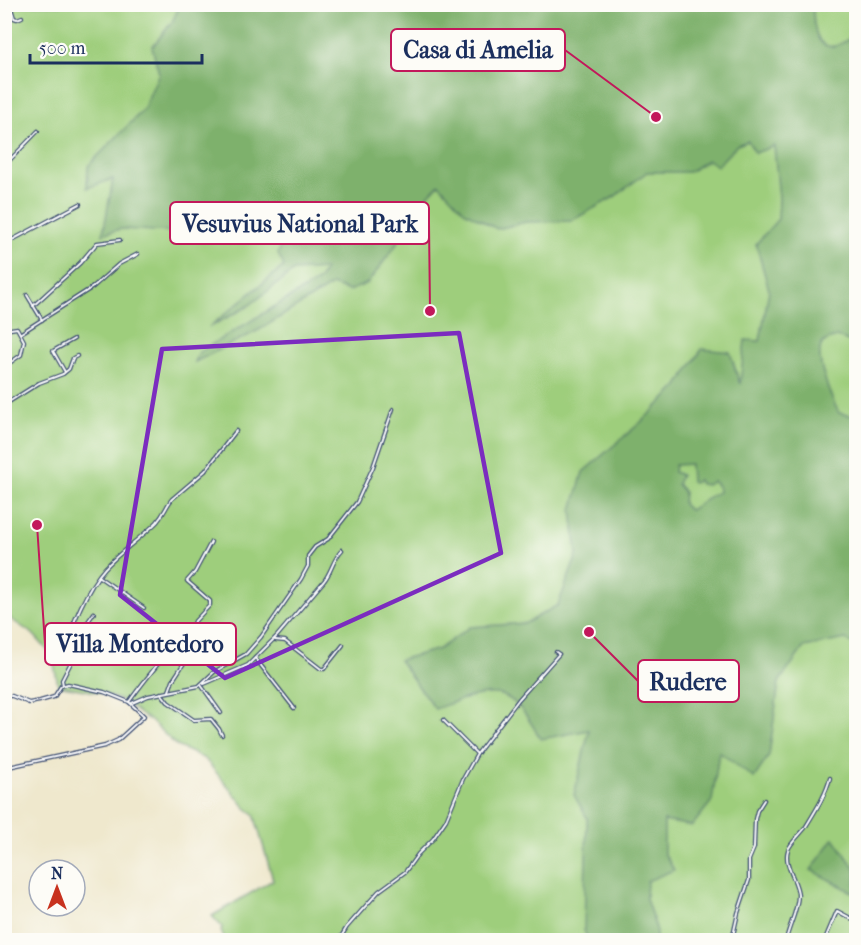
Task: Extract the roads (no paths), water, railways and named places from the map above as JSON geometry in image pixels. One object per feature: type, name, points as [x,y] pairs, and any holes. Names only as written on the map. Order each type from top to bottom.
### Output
[{"type":"street","points":[[10,4],[14,18],[22,17]]},
{"type":"street","points":[[4,166],[38,131]]},
{"type":"street","points":[[4,241],[12,240],[80,204]]},
{"type":"street","points":[[33,306],[80,263],[97,243],[120,240]]},
{"type":"street","points":[[21,333],[93,287],[122,262],[138,254]]},
{"type":"street","points":[[27,295],[42,320]]},
{"type":"street","points":[[4,330],[17,328],[24,341],[19,357],[11,362]]},
{"type":"street","points":[[65,372],[53,351],[74,339]]},
{"type":"street","points":[[4,405],[39,383],[65,372],[69,369],[73,358],[77,356]]},
{"type":"street","points":[[201,685],[214,672],[246,654],[256,643],[302,579],[308,566],[308,556],[315,547],[328,539],[347,517],[374,467],[393,409]]},
{"type":"street","points":[[72,657],[66,654],[67,642],[80,606],[99,577],[121,553],[167,511],[172,499],[205,471],[236,431]]},
{"type":"street","points":[[169,691],[173,680],[185,662],[187,638],[195,621],[210,605],[210,601],[187,581],[195,572],[211,542]]},
{"type":"street","points":[[130,702],[201,685],[240,669],[273,640],[324,581],[331,571],[334,560],[342,550]]},
{"type":"street","points":[[99,577],[144,608]]},
{"type":"street","points":[[4,696],[12,696],[29,703],[54,697],[63,685],[62,680],[72,657],[83,639],[82,630],[94,613]]},
{"type":"street","points":[[130,702],[176,639]]},
{"type":"street","points":[[273,640],[282,640],[321,669],[324,669],[343,645]]},
{"type":"street","points":[[339,940],[347,927],[378,891],[405,872],[433,838],[446,820],[458,790],[477,754],[519,699],[558,654],[556,652]]},
{"type":"street","points":[[255,658],[294,708]]},
{"type":"street","points":[[4,768],[111,744],[144,716],[130,702],[104,692],[68,684],[63,685]]},
{"type":"street","points":[[201,685],[221,713]]},
{"type":"street","points":[[161,693],[168,702],[194,720],[211,719],[222,735]]},
{"type":"street","points":[[443,720],[477,754]]},
{"type":"street","points":[[786,940],[798,898],[788,850],[805,828],[824,795],[830,778]]},
{"type":"street","points":[[732,940],[749,880],[749,860],[754,848],[755,819],[764,800]]},
{"type":"street","points":[[826,940],[837,911],[856,921]]},
{"type":"place","name":"Casa di Amelia","points":[[656,117]]},
{"type":"place","name":"Vesuvius National Park","points":[[430,311]]},
{"type":"place","name":"Villa Montedoro","points":[[37,525]]},
{"type":"place","name":"Rudere","points":[[589,632]]}]
